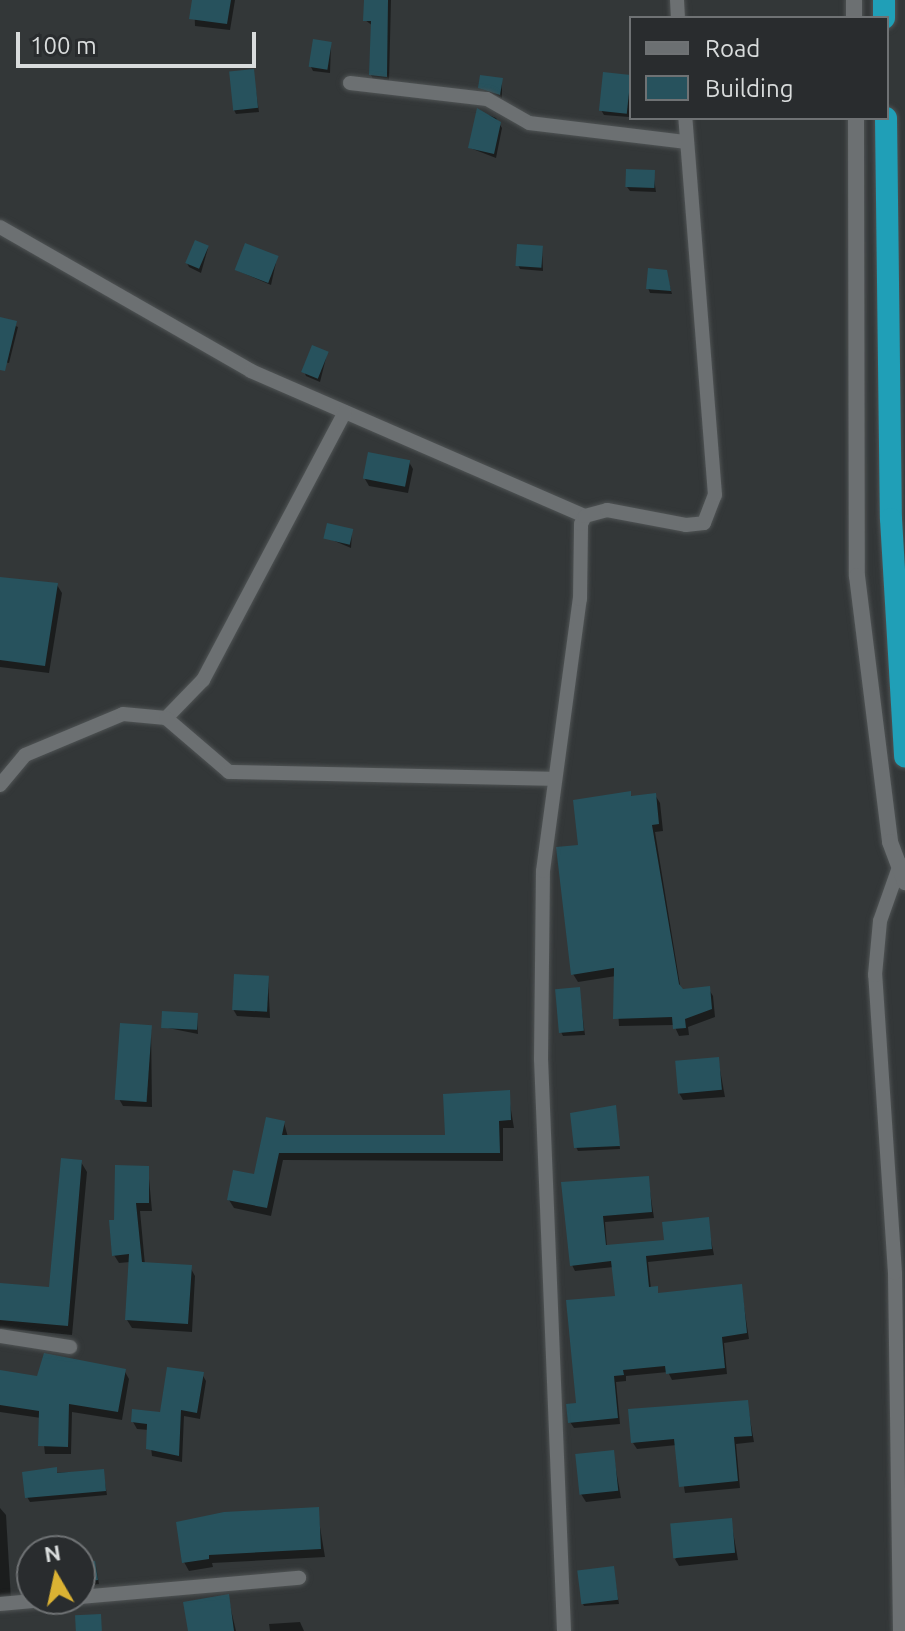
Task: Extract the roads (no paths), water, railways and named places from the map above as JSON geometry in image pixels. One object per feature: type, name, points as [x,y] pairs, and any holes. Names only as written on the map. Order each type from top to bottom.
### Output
[{"type":"highway","points":[[886,120],[891,519],[905,757]]},
{"type":"street","points":[[350,83],[487,99],[529,123],[687,142]]},
{"type":"street","points":[[0,227],[251,371],[585,516],[607,510],[704,523],[715,495],[708,461],[685,120]]},
{"type":"street","points":[[856,120],[857,576],[890,842],[903,872],[880,921],[875,975],[900,1274],[903,1560],[900,1631]]},
{"type":"street","points":[[166,718],[203,680],[345,412]]},
{"type":"street","points":[[564,1631],[541,1059],[543,871],[580,599],[585,516]]},
{"type":"street","points":[[0,785],[25,755],[123,714],[166,718],[229,772],[554,779]]},
{"type":"street","points":[[0,1336],[70,1347]]},
{"type":"street","points":[[96,1596],[299,1578]]}]
